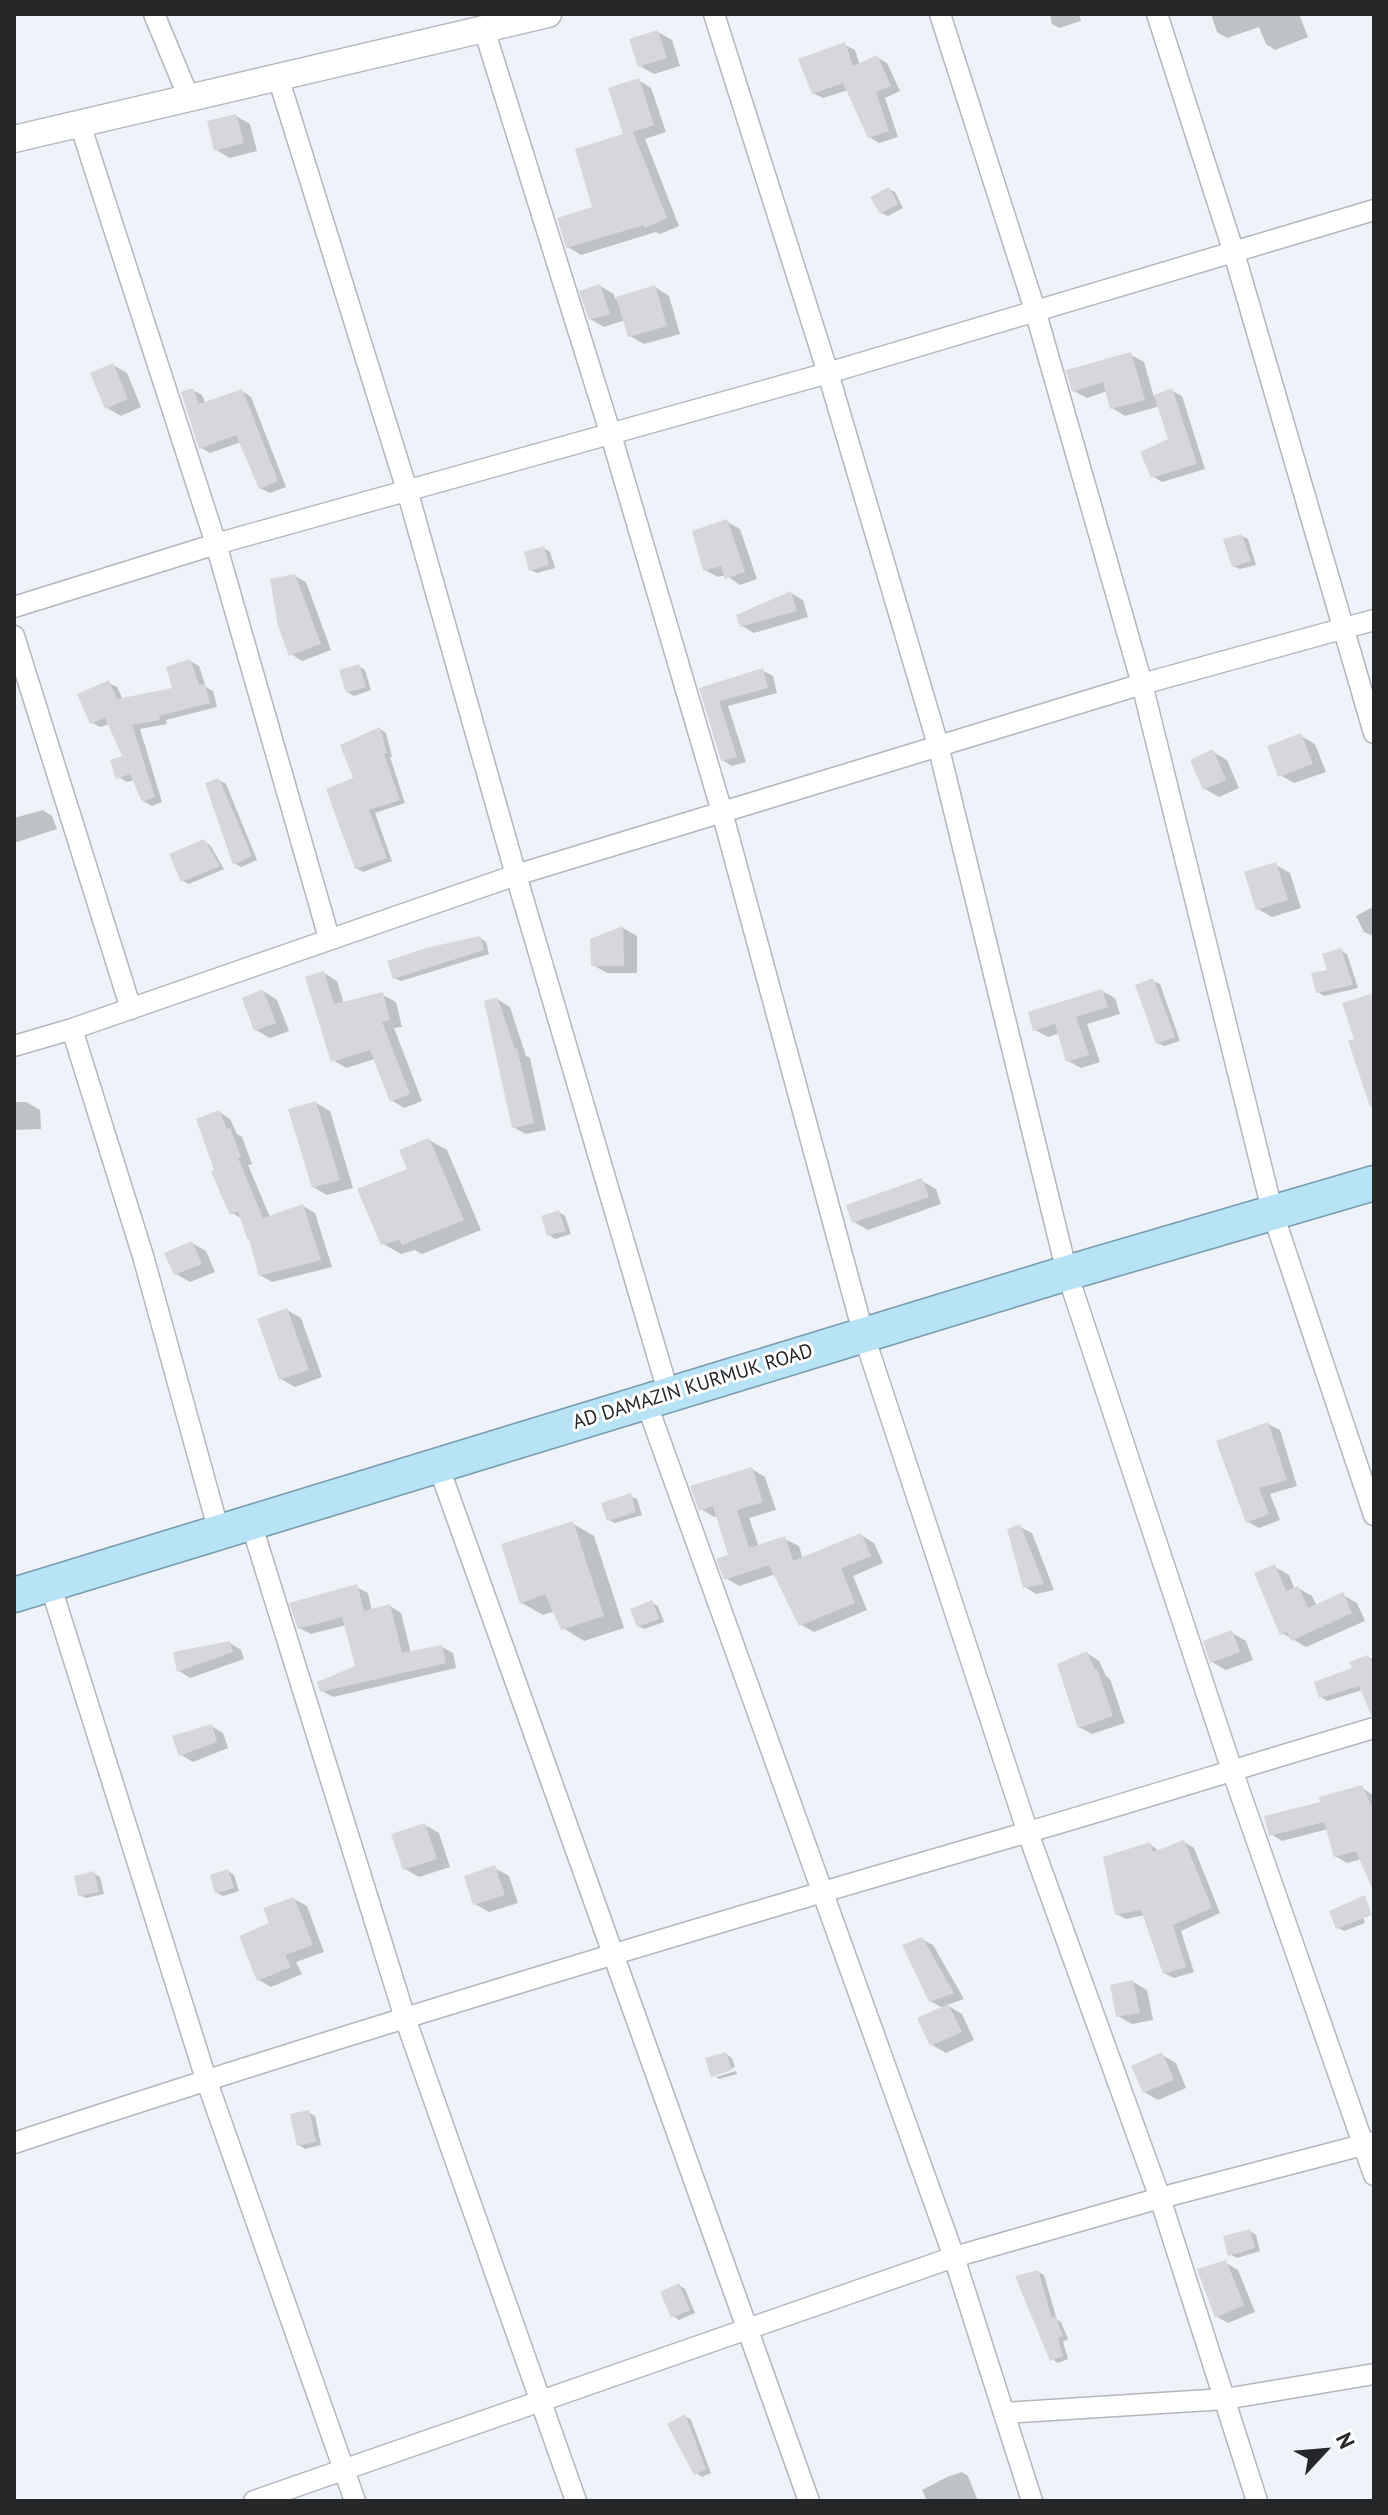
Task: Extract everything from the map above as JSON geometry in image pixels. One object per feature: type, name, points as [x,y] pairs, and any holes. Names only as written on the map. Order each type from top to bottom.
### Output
[{"type":"highway","name":"AD DAMAZIN KURMUK ROAD","points":[[14,1595],[1067,1273],[1374,1183]]},
{"type":"street","points":[[154,14],[189,98]]},
{"type":"street","points":[[14,139],[548,14]]},
{"type":"street","points":[[714,14],[828,373],[938,745],[1067,1273],[1232,1770],[1370,2144],[1374,2175]]},
{"type":"street","points":[[940,14],[1035,310],[1142,684],[1273,1214],[1374,1515]]},
{"type":"street","points":[[1157,14],[1234,253],[1374,733]]},
{"type":"street","points":[[484,29],[611,435],[722,812],[864,1336],[1028,1833],[1160,2198],[1257,2501]]},
{"type":"street","points":[[278,77],[407,490],[516,875],[657,1398],[824,1890],[954,2257],[1032,2501]]},
{"type":"street","points":[[80,124],[216,544],[329,938]]},
{"type":"street","points":[[14,607],[216,544],[828,373],[1374,210]]},
{"type":"street","points":[[14,1046],[131,1009],[516,875],[1142,684],[1374,620]]},
{"type":"street","points":[[14,636],[131,1009]]},
{"type":"street","points":[[72,1029],[143,1256],[235,1527],[576,2501]]},
{"type":"street","points":[[438,1465],[809,2501]]},
{"type":"street","points":[[50,1584],[206,2079],[355,2501]]},
{"type":"street","points":[[14,2143],[206,2079],[613,1953],[1028,1833],[1374,1728]]},
{"type":"street","points":[[254,2501],[954,2257],[1160,2198],[1370,2144]]},
{"type":"street","points":[[1004,2413],[1225,2399],[1374,2374]]},
{"type":"building","points":[[658,30],[667,58],[638,67],[629,39]]},
{"type":"building","points":[[845,42],[853,66],[877,55],[891,86],[876,92],[889,131],[868,138],[843,83],[812,94],[798,59]]},
{"type":"building","points":[[639,78],[654,125],[633,132],[667,218],[645,228],[644,225],[566,248],[557,218],[592,207],[575,149],[623,134],[608,88]]},
{"type":"building","points":[[236,114],[244,143],[214,151],[207,121]]},
{"type":"building","points":[[889,187],[898,204],[880,214],[870,197]]},
{"type":"building","points":[[600,284],[610,314],[589,320],[579,291]]},
{"type":"building","points":[[655,285],[667,326],[628,337],[616,297]]},
{"type":"building","points":[[1131,352],[1145,400],[1110,409],[1103,382],[1072,392],[1066,370]]},
{"type":"building","points":[[113,363],[128,399],[105,409],[90,373]]},
{"type":"building","points":[[193,388],[199,404],[242,389],[278,481],[259,489],[236,435],[199,449],[181,392]]},
{"type":"building","points":[[1172,388],[1197,464],[1151,478],[1140,452],[1168,439],[1154,395]]},
{"type":"building","points":[[727,519],[745,572],[725,579],[721,566],[703,571],[692,531]]},
{"type":"building","points":[[1242,534],[1251,561],[1232,567],[1223,539]]},
{"type":"building","points":[[544,546],[549,565],[529,571],[524,552]]},
{"type":"building","points":[[295,574],[321,644],[289,656],[278,626],[270,579]]},
{"type":"building","points":[[791,591],[797,611],[740,627],[736,615]]},
{"type":"building","points":[[190,659],[199,685],[205,684],[210,703],[159,716],[160,720],[132,725],[155,797],[142,802],[130,774],[116,779],[110,760],[122,756],[105,718],[90,724],[77,694],[109,680],[117,699],[172,688],[166,667]]},
{"type":"building","points":[[359,664],[366,687],[346,693],[339,670]]},
{"type":"building","points":[[763,668],[768,688],[719,701],[737,757],[721,761],[699,688]]},
{"type":"building","points":[[380,727],[387,753],[384,754],[400,800],[369,810],[387,858],[355,869],[326,789],[353,778],[340,745]]},
{"type":"building","points":[[1301,733],[1313,764],[1278,777],[1267,746]]},
{"type":"building","points":[[1213,749],[1226,780],[1203,790],[1190,760]]},
{"type":"building","points":[[219,778],[252,856],[233,865],[205,783]]},
{"type":"building","points":[[204,839],[220,866],[181,882],[169,854]]},
{"type":"building","points":[[1276,862],[1288,900],[1256,910],[1244,872]]},
{"type":"building","points":[[623,926],[624,966],[591,966],[590,939]]},
{"type":"building","points":[[480,936],[484,950],[393,979],[387,961],[426,948]]},
{"type":"building","points":[[1341,948],[1353,985],[1316,993],[1311,973],[1327,970],[1322,954]]},
{"type":"building","points":[[324,971],[334,1004],[383,992],[390,1020],[382,1022],[410,1094],[390,1102],[370,1050],[331,1062],[305,977]]},
{"type":"building","points":[[1153,978],[1175,1037],[1156,1044],[1135,985]]},
{"type":"building","points":[[263,989],[276,1023],[254,1031],[242,998]]},
{"type":"building","points":[[1102,989],[1108,1007],[1076,1017],[1089,1055],[1066,1062],[1055,1024],[1033,1031],[1028,1012]]},
{"type":"building","points":[[1374,993],[1374,1107],[1370,1107],[1348,1041],[1354,1039],[1342,1003]]},
{"type":"building","points":[[497,997],[517,1048],[534,1123],[512,1128],[484,1001]]},
{"type":"building","points":[[316,1101],[340,1180],[312,1188],[288,1109]]},
{"type":"building","points":[[219,1110],[227,1129],[230,1128],[241,1157],[238,1158],[263,1218],[303,1204],[321,1260],[259,1276],[238,1211],[230,1215],[211,1172],[214,1170],[196,1119]]},
{"type":"building","points":[[429,1138],[464,1220],[402,1245],[400,1240],[381,1245],[357,1189],[407,1169],[399,1150]]},
{"type":"building","points":[[922,1178],[929,1197],[852,1223],[846,1205]]},
{"type":"building","points":[[559,1210],[566,1231],[547,1236],[541,1216]]},
{"type":"building","points":[[192,1241],[202,1264],[174,1275],[164,1253]]},
{"type":"building","points":[[287,1308],[309,1370],[279,1380],[257,1319]]},
{"type":"building","points":[[1268,1422],[1287,1480],[1259,1488],[1269,1514],[1246,1523],[1216,1441]]},
{"type":"building","points":[[752,1467],[763,1502],[737,1510],[749,1548],[785,1536],[793,1561],[861,1533],[871,1556],[841,1568],[855,1603],[799,1626],[769,1565],[724,1580],[716,1559],[728,1555],[713,1506],[699,1511],[690,1486]]},
{"type":"building","points":[[631,1493],[636,1512],[607,1521],[601,1503]]},
{"type":"building","points":[[573,1521],[604,1616],[561,1630],[545,1594],[520,1604],[501,1544]]},
{"type":"building","points":[[1020,1524],[1044,1584],[1023,1588],[1007,1529]]},
{"type":"building","points":[[1275,1564],[1286,1591],[1298,1586],[1308,1608],[1343,1592],[1352,1613],[1291,1641],[1287,1632],[1280,1635],[1254,1573]]},
{"type":"building","points":[[357,1584],[364,1611],[390,1604],[402,1653],[442,1645],[446,1663],[320,1692],[317,1682],[355,1666],[342,1617],[298,1629],[289,1603]]},
{"type":"building","points":[[652,1600],[659,1619],[637,1627],[630,1609]]},
{"type":"building","points":[[1232,1630],[1240,1652],[1210,1663],[1203,1641]]},
{"type":"building","points":[[230,1641],[233,1652],[177,1672],[173,1652]]},
{"type":"building","points":[[1087,1651],[1097,1669],[1113,1716],[1078,1728],[1057,1664]]},
{"type":"building","points":[[1368,1655],[1371,1661],[1374,1660],[1374,1715],[1371,1715],[1359,1686],[1319,1698],[1314,1682],[1352,1668],[1349,1662]]},
{"type":"building","points":[[212,1724],[217,1742],[179,1756],[172,1736]]},
{"type":"building","points":[[1362,1785],[1374,1812],[1374,1893],[1356,1851],[1334,1857],[1324,1822],[1269,1836],[1264,1816],[1320,1802],[1319,1797]]},
{"type":"building","points":[[425,1823],[437,1859],[403,1870],[391,1834]]},
{"type":"building","points":[[1184,1840],[1212,1908],[1173,1925],[1186,1967],[1163,1974],[1141,1910],[1115,1915],[1103,1857],[1150,1842],[1153,1852]]},
{"type":"building","points":[[495,1865],[505,1895],[473,1905],[464,1876]]},
{"type":"building","points":[[228,1869],[234,1888],[215,1894],[210,1875]]},
{"type":"building","points":[[94,1871],[99,1892],[78,1896],[74,1876]]},
{"type":"building","points":[[1365,1895],[1372,1915],[1336,1929],[1329,1911]]},
{"type":"building","points":[[294,1897],[313,1945],[285,1955],[291,1967],[257,1981],[239,1936],[269,1923],[263,1908]]},
{"type":"building","points":[[922,1937],[954,1993],[929,2002],[902,1945]]},
{"type":"building","points":[[1133,1980],[1140,2013],[1116,2017],[1110,1985]]},
{"type":"building","points":[[948,2004],[962,2032],[930,2046],[917,2018]]},
{"type":"building","points":[[726,2052],[732,2070],[711,2077],[705,2058]]},
{"type":"building","points":[[1162,2052],[1174,2080],[1143,2093],[1131,2066]]},
{"type":"building","points":[[309,2110],[316,2142],[297,2146],[290,2114]]},
{"type":"building","points":[[1250,2229],[1255,2248],[1228,2256],[1223,2236]]},
{"type":"building","points":[[1226,2260],[1244,2305],[1215,2318],[1197,2269]]},
{"type":"building","points":[[1038,2270],[1052,2318],[1055,2316],[1063,2336],[1058,2338],[1063,2356],[1050,2361],[1015,2276]]},
{"type":"building","points":[[679,2283],[690,2310],[671,2318],[660,2292]]},
{"type":"building","points":[[685,2414],[706,2469],[694,2475],[667,2424]]}]
